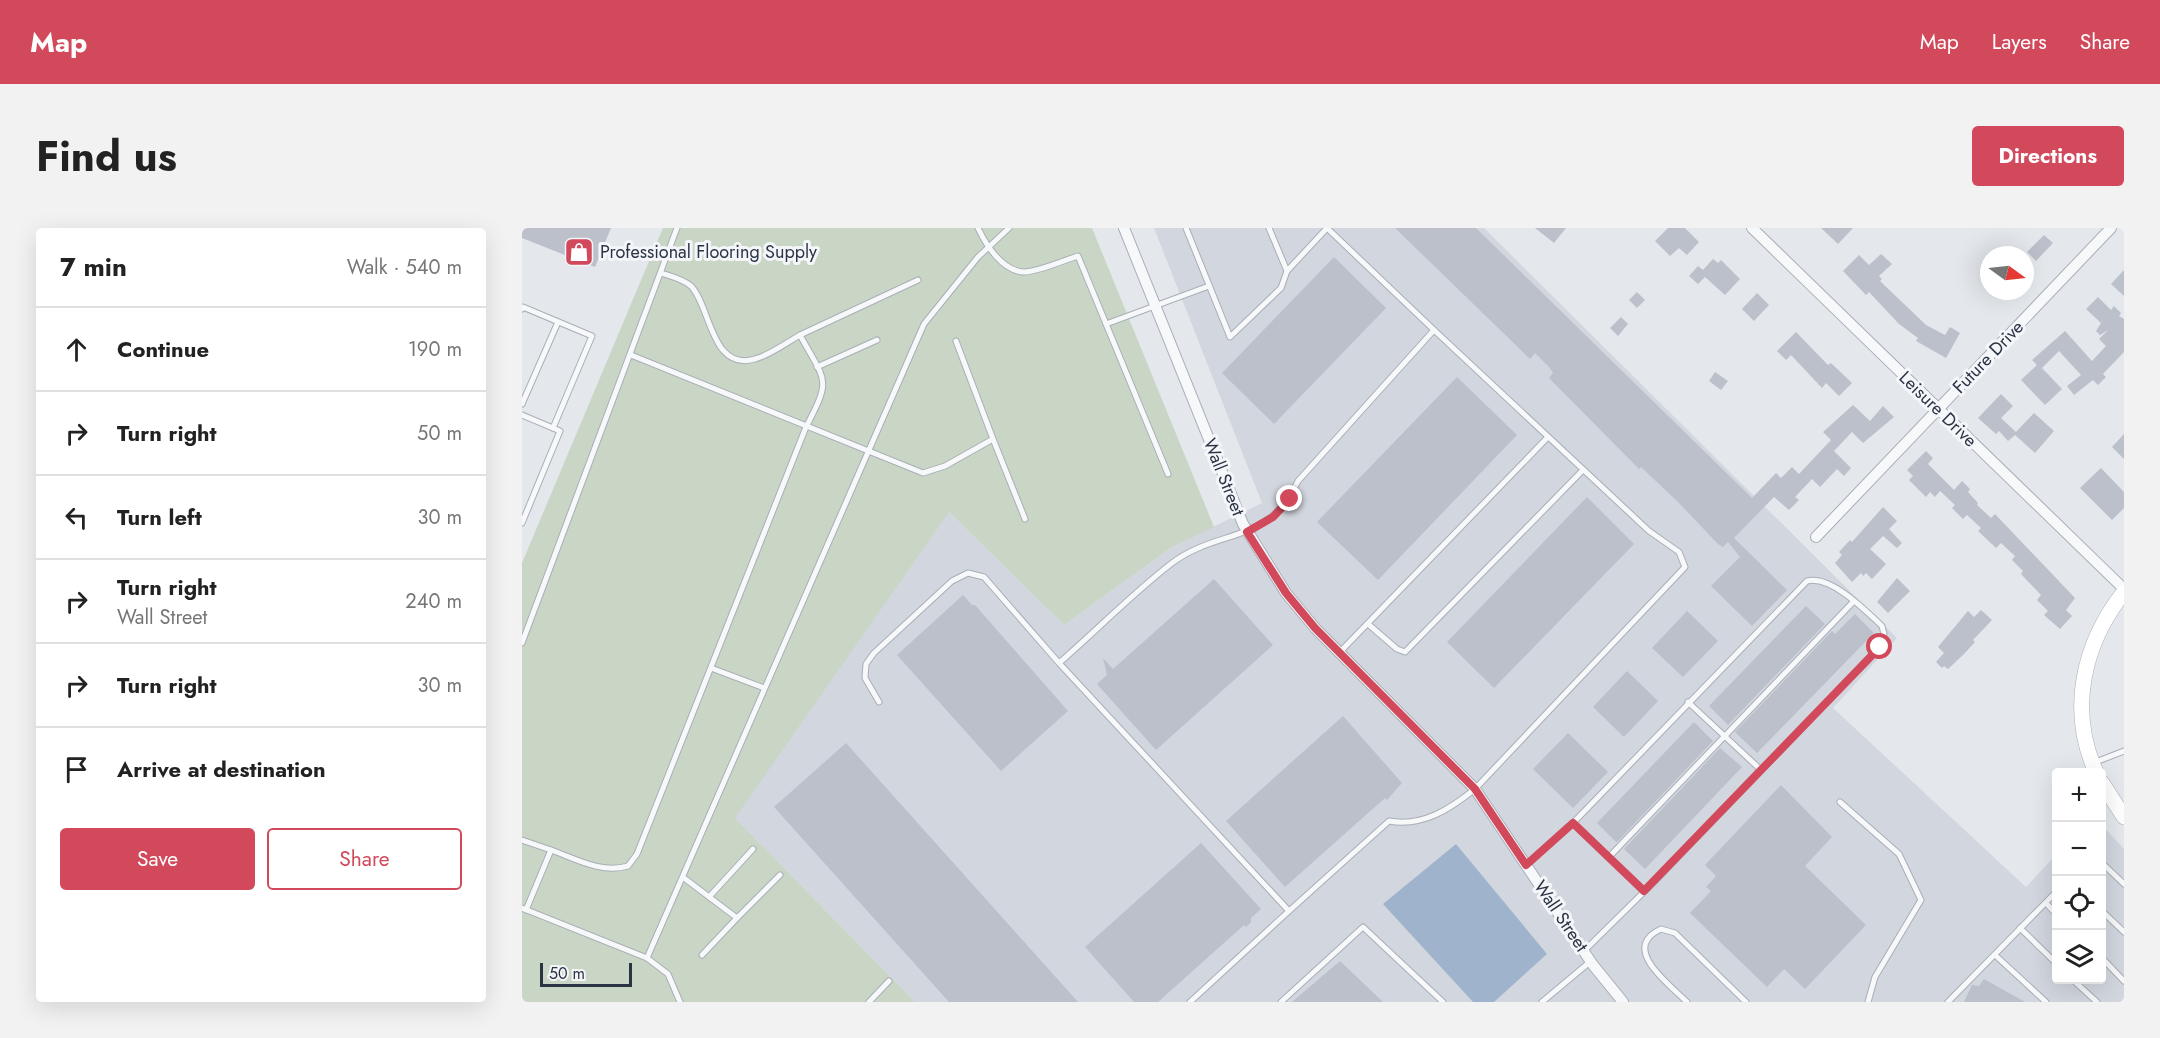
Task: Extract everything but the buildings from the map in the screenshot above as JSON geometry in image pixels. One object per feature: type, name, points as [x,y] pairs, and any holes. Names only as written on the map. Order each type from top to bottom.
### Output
[{"type":"street","name":"Wall Street","points":[[1124,228],[1247,532],[1286,593],[1339,653],[1475,789],[1584,951],[1623,1002]]},
{"type":"street","name":"Leisure Drive","points":[[1752,228],[2124,590]]},
{"type":"street","name":"Future Drive","points":[[1816,537],[2111,228]]},
{"type":"street","points":[[2094,768],[2082,718],[2086,665],[2099,630],[2124,590]]},
{"type":"street","points":[[2106,789],[2124,816]]},
{"type":"lane","points":[[522,643],[678,228]]},
{"type":"lane","points":[[978,228],[988,248],[1013,269],[1025,272],[1078,256],[1168,474]]},
{"type":"lane","points":[[647,958],[684,878],[764,688],[924,324],[988,248],[1009,228]]},
{"type":"lane","points":[[1186,228],[1230,337],[1281,288],[1287,271],[1328,228],[1649,531],[1679,552],[1685,567],[1475,789],[1450,809],[1418,821],[1405,824],[1389,821],[1190,1002]]},
{"type":"lane","points":[[1269,228],[1287,271]]},
{"type":"lane","points":[[661,273],[691,286],[718,343],[729,357],[742,361],[756,359],[800,335],[918,279]]},
{"type":"lane","points":[[1106,324],[1209,286]]},
{"type":"lane","points":[[522,309],[523,307],[592,336],[553,428]]},
{"type":"lane","points":[[522,405],[558,322]]},
{"type":"lane","points":[[1059,663],[1173,562],[1247,532],[1273,517],[1290,499],[1298,481],[1434,330]]},
{"type":"lane","points":[[522,840],[602,869],[615,870],[628,866],[637,854],[806,427],[823,393],[824,379],[800,335]]},
{"type":"lane","points":[[817,367],[876,340]]},
{"type":"lane","points":[[956,341],[1025,519]]},
{"type":"lane","points":[[631,355],[923,473],[945,466],[993,439]]},
{"type":"lane","points":[[522,415],[560,431],[522,523]]},
{"type":"lane","points":[[1339,653],[1548,437]]},
{"type":"lane","points":[[1368,624],[1397,649],[1405,652],[1583,470]]},
{"type":"lane","points":[[879,702],[865,678],[869,658],[952,581],[968,573],[976,574],[989,582],[1059,663],[1289,911]]},
{"type":"lane","points":[[1526,865],[1573,823],[1807,581],[1822,583],[1854,601],[1882,626],[1884,634],[1880,647],[1584,951]]},
{"type":"lane","points":[[1609,857],[1854,601]]},
{"type":"lane","points":[[711,668],[764,688]]},
{"type":"lane","points":[[1688,702],[1761,770]]},
{"type":"lane","points":[[2094,768],[2124,750]]},
{"type":"lane","points":[[1840,802],[1899,854],[1920,900],[1875,977],[1868,1002]]},
{"type":"lane","points":[[1573,823],[1644,891]]},
{"type":"lane","points":[[709,897],[753,849]]},
{"type":"lane","points":[[551,850],[524,909],[647,958],[668,974],[680,1002]]},
{"type":"lane","points":[[2106,867],[2124,884]]},
{"type":"lane","points":[[702,955],[780,875]]},
{"type":"lane","points":[[684,878],[737,918]]},
{"type":"lane","points":[[1947,1002],[2052,896]]},
{"type":"lane","points":[[2046,903],[2052,910]]},
{"type":"lane","points":[[2106,914],[2124,932]]},
{"type":"lane","points":[[1281,1002],[1363,927],[1443,1002]]},
{"type":"lane","points":[[2020,928],[2052,959]]},
{"type":"lane","points":[[1687,1002],[1646,959],[1644,952],[1647,940],[1661,929],[1675,933],[1746,1002]]},
{"type":"lane","points":[[1995,955],[2046,1002]]},
{"type":"lane","points":[[1542,1002],[1591,961]]},
{"type":"lane","points":[[2106,962],[2124,981]]},
{"type":"lane","points":[[869,1002],[889,981]]},
{"type":"lane","points":[[2077,984],[2097,1002]]},
{"type":"shaded area","points":[[1154,228],[1484,228],[1897,638],[1833,708],[2026,887],[2052,859],[2052,984],[2106,984],[2106,829],[2124,849],[2124,1002],[915,1002],[735,818],[880,488],[949,512],[1064,625],[1172,547],[1262,503]]},
{"type":"green space","points":[[663,228],[1092,228],[1214,527],[1172,547],[1064,625],[949,512],[735,818],[915,1002],[522,1002],[522,563]]},
{"type":"water","points":[[1456,844],[1547,954],[1494,1002],[1473,1002],[1383,904]]},
{"type":"place","name":"Professional Flooring Supply","points":[[579,252]]},
{"type":"route","points":[[1290,499],[1273,517],[1247,532],[1263,561],[1315,628],[1475,789],[1526,865],[1573,823],[1644,891],[1880,647]]}]
